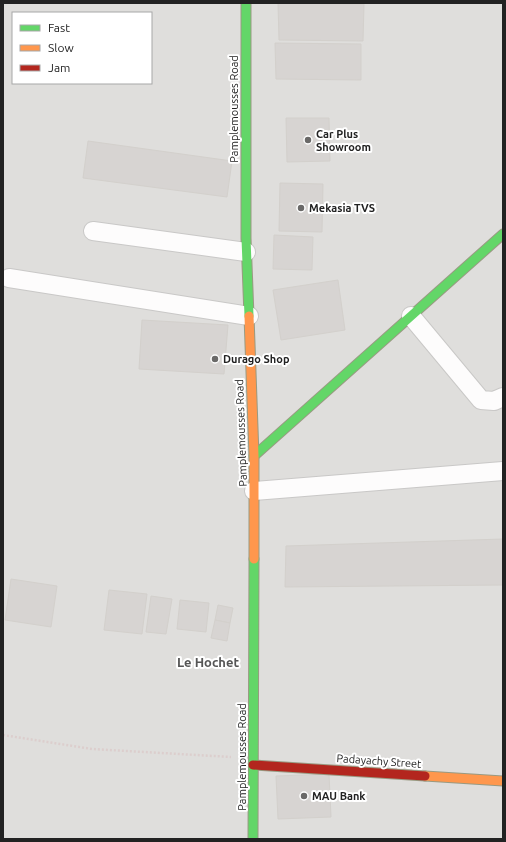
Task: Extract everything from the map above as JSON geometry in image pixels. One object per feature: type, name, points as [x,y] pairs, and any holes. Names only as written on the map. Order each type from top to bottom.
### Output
[{"type":"main road","name":"Pamplemousses Road","points":[[246,3],[246,252],[254,456],[253,839]]},
{"type":"main road","points":[[254,456],[503,234]]},
{"type":"main road","name":"Padayachy Street","points":[[253,762],[503,781]]},
{"type":"street","points":[[93,231],[246,252]]},
{"type":"street","points":[[9,278],[249,316]]},
{"type":"street","points":[[411,316],[481,400],[494,401],[503,397]]},
{"type":"street","points":[[254,491],[503,471]]},
{"type":"path","points":[[3,735],[92,749],[253,762]]},
{"type":"shaded area","points":[[3,3],[503,3],[503,839],[3,839]]},
{"type":"building","points":[[278,3],[364,4],[363,41],[279,40]]},
{"type":"building","points":[[275,43],[361,44],[361,80],[276,79]]},
{"type":"building","name":"Car Plus Showroom","points":[[286,118],[329,118],[330,161],[287,162]]},
{"type":"building","points":[[88,141],[232,161],[227,197],[83,178]]},
{"type":"building","name":"Mekasia TVS","points":[[280,183],[323,184],[322,232],[279,231]]},
{"type":"building","points":[[274,235],[313,237],[312,270],[273,269]]},
{"type":"building","points":[[338,280],[345,330],[281,340],[273,290]]},
{"type":"building","points":[[142,320],[228,325],[224,374],[139,369]]},
{"type":"building","points":[[503,539],[503,585],[285,587],[286,546]]},
{"type":"building","points":[[11,579],[57,586],[51,627],[5,620]]},
{"type":"building","points":[[109,590],[147,594],[142,634],[104,630]]},
{"type":"building","points":[[151,596],[172,599],[166,634],[146,632]]},
{"type":"building","points":[[180,600],[209,603],[206,632],[177,629]]},
{"type":"building","points":[[218,605],[233,608],[230,623],[215,620]]},
{"type":"building","points":[[215,620],[230,623],[227,641],[211,638]]},
{"type":"building","name":"MAU Bank","points":[[329,774],[331,817],[278,819],[276,776]]},
{"type":"traffic: fast","points":[[246,3],[246,238],[249,316]]},
{"type":"traffic: fast","points":[[254,456],[503,234]]},
{"type":"traffic: fast","points":[[253,839],[254,559]]},
{"type":"traffic: slow","points":[[249,316],[254,456],[254,559]]},
{"type":"traffic: slow","points":[[425,776],[503,781]]},
{"type":"traffic: jam","points":[[253,765],[425,776]]},
{"type":"place","name":"Car Plus Showroom","points":[[308,140]]},
{"type":"place","name":"Mekasia TVS","points":[[301,208]]},
{"type":"place","name":"Durago Shop","points":[[215,359]]},
{"type":"place","name":"MAU Bank","points":[[304,796]]},
{"type":"district","name":"Le Hochet","points":[[208,662]]}]
